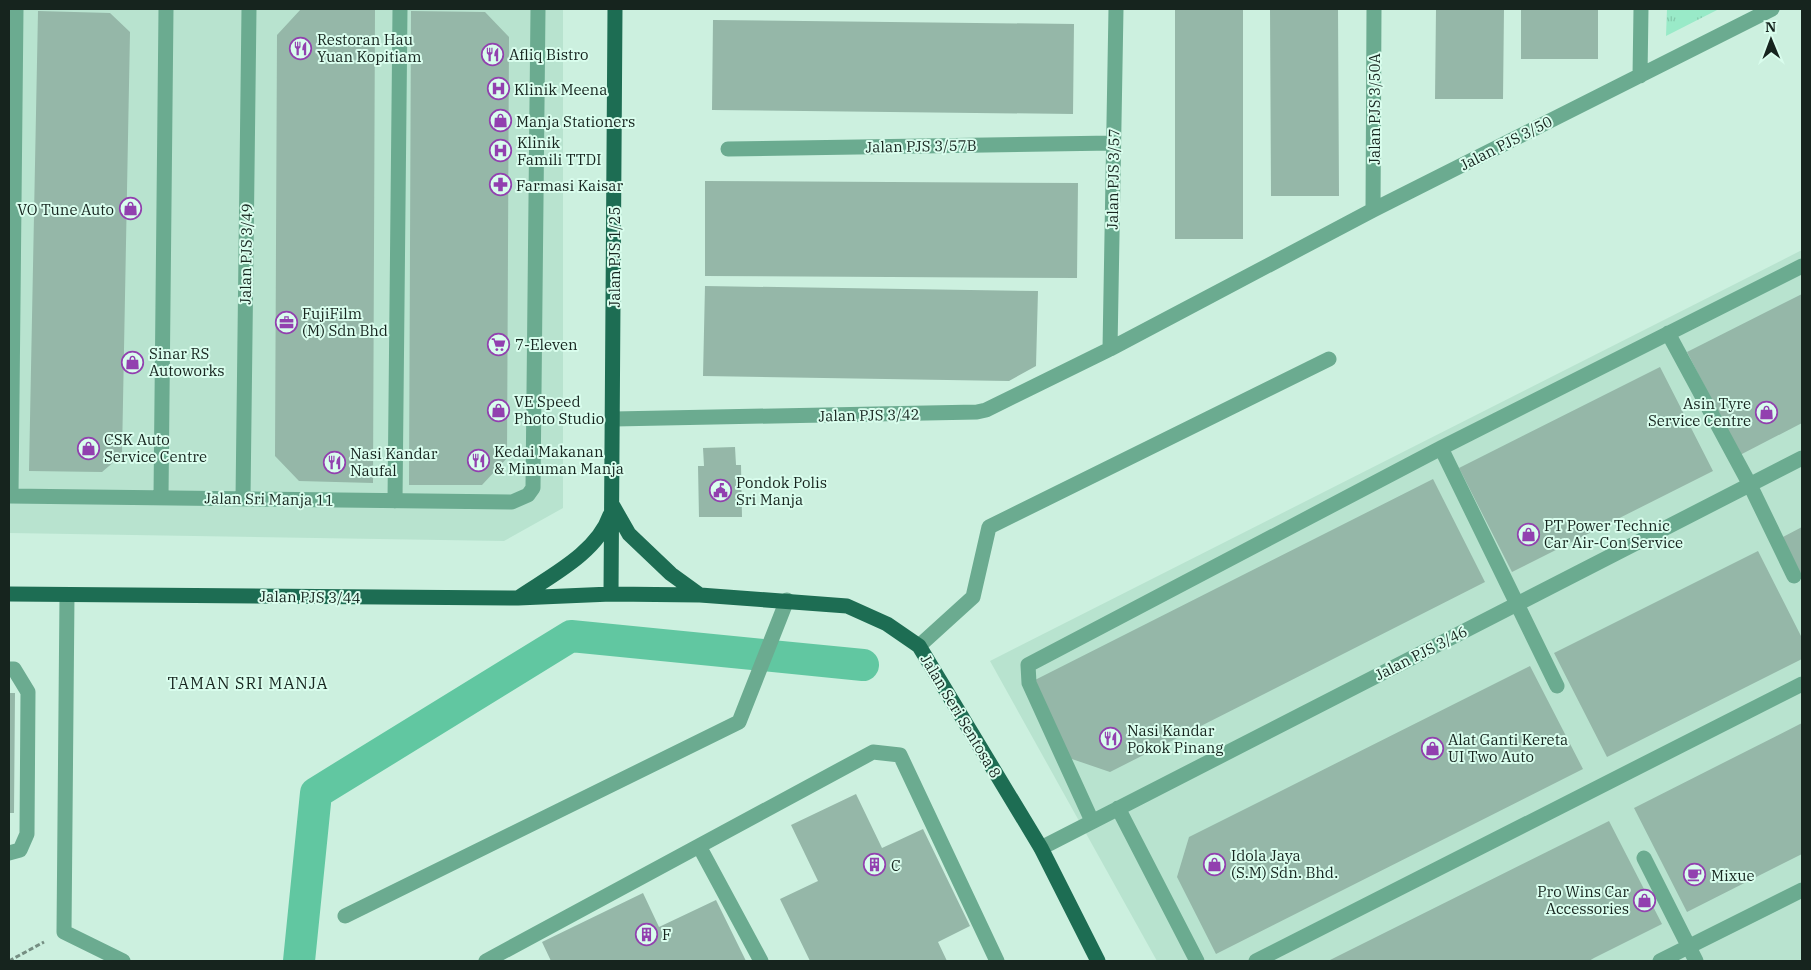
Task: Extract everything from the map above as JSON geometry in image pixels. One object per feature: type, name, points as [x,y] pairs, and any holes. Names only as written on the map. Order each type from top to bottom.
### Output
[{"type":"main road","name":"Jalan PJS 1/25","points":[[611,594],[614,419],[615,9]]},
{"type":"main road","points":[[613,506],[630,534],[671,574],[700,595]]},
{"type":"main road","points":[[518,598],[582,553],[606,527],[613,506]]},
{"type":"main road","name":"Jalan PJS 3/44","points":[[9,594],[518,598],[611,594],[700,595]]},
{"type":"main road","name":"Jalan Seri Sentosa 8","points":[[700,595],[787,600],[847,606],[887,624],[919,646],[1040,848],[1098,961]]},
{"type":"street","points":[[10,496],[16,9]]},
{"type":"street","points":[[161,497],[166,9]]},
{"type":"street","name":"Jalan PJS 3/49","points":[[243,498],[249,9]]},
{"type":"street","points":[[395,501],[400,9]]},
{"type":"street","name":"Jalan Sri Manja 11","points":[[10,496],[512,502],[528,495],[533,488],[538,9]]},
{"type":"street","name":"Jalan PJS 3/57","points":[[1110,350],[1116,9]]},
{"type":"street","name":"Jalan PJS 3/50A","points":[[1374,9],[1374,210]]},
{"type":"street","points":[[1640,76],[1641,9]]},
{"type":"street","name":"Jalan PJS 3/50","points":[[1242,281],[1374,210],[1772,9]]},
{"type":"street","name":"Jalan PJS 3/57B","points":[[728,149],[1114,143]]},
{"type":"street","points":[[1092,821],[1029,683],[1028,665],[1441,448],[1802,266]]},
{"type":"street","name":"Jalan PJS 3/42","points":[[614,419],[977,412],[986,410],[1110,350],[1242,281]]},
{"type":"street","points":[[1668,333],[1750,485],[1794,576]]},
{"type":"street","points":[[919,646],[972,597],[989,527],[1329,359]]},
{"type":"street","points":[[1441,448],[1558,686]]},
{"type":"street","name":"Jalan PJS 3/46","points":[[1040,848],[1802,458]]},
{"type":"street","points":[[67,595],[64,932],[123,961]]},
{"type":"street","points":[[345,916],[738,722],[787,600]]},
{"type":"street","points":[[9,669],[14,670],[28,692],[27,834],[20,850],[9,853]]},
{"type":"street","points":[[1256,961],[1802,684]]},
{"type":"street","points":[[486,961],[873,752],[900,755],[997,961]]},
{"type":"street","points":[[1118,808],[1197,961]]},
{"type":"street","points":[[699,846],[760,961]]},
{"type":"street","points":[[1644,858],[1696,961]]},
{"type":"street","points":[[1660,961],[1802,890]]},
{"type":"path","points":[[9,961],[64,932]]},
{"type":"shaded area","points":[[9,9],[563,9],[563,508],[504,541],[9,533]]},
{"type":"shaded area","points":[[1802,250],[1802,961],[1157,961],[990,661]]},
{"type":"green space","points":[[1667,9],[1719,9],[1666,36]]},
{"type":"building","points":[[301,9],[375,9],[373,483],[299,481],[275,456],[277,35]]},
{"type":"building","points":[[1175,9],[1243,9],[1243,239],[1175,239]]},
{"type":"building","points":[[1270,9],[1338,9],[1339,196],[1271,196]]},
{"type":"building","points":[[1436,9],[1504,9],[1503,99],[1435,99]]},
{"type":"building","points":[[1521,9],[1598,9],[1598,59],[1521,59]]},
{"type":"building","points":[[38,11],[110,13],[130,32],[122,455],[102,472],[29,471]]},
{"type":"building","points":[[411,11],[485,12],[509,37],[507,458],[482,485],[409,485]]},
{"type":"building","points":[[713,20],[1074,24],[1073,114],[712,110]]},
{"type":"building","points":[[705,181],[1078,183],[1077,278],[705,276]]},
{"type":"building","points":[[705,286],[1038,291],[1036,366],[1009,381],[703,376]]},
{"type":"building","points":[[1802,294],[1802,423],[1740,455],[1687,352]]},
{"type":"building","points":[[1660,367],[1713,471],[1512,572],[1459,468]]},
{"type":"building","name":"Pondok Polis Sri Manja","points":[[735,447],[736,465],[741,465],[742,517],[699,517],[698,466],[704,466],[703,448]]},
{"type":"building","points":[[1433,479],[1485,582],[1110,772],[1069,758],[1031,682]]},
{"type":"building","points":[[1802,527],[1802,579],[1781,538]]},
{"type":"building","points":[[1758,551],[1802,638],[1802,659],[1607,757],[1554,653]]},
{"type":"building","points":[[1530,666],[1583,769],[1216,954],[1177,877],[1189,837]]},
{"type":"building","points":[[9,693],[15,693],[14,813],[9,813]]},
{"type":"building","points":[[1802,723],[1802,854],[1687,912],[1634,808]]},
{"type":"building","name":"C","points":[[856,794],[882,848],[923,829],[970,926],[938,942],[947,961],[810,961],[780,899],[818,881],[791,825]]},
{"type":"building","points":[[1609,821],[1662,924],[1589,961],[1328,961]]},
{"type":"building","name":"F","points":[[643,893],[659,927],[716,900],[746,961],[551,961],[542,942]]},
{"type":"waterway","points":[[299,961],[316,793],[571,636],[863,665]]},
{"type":"place","name":"Restoran Hau Yuan Kopitiam","points":[[301,48]]},
{"type":"place","name":"Afliq Bistro","points":[[493,54]]},
{"type":"place","name":"Klinik Meena","points":[[498,89]]},
{"type":"place","name":"Manja Stationers","points":[[500,121]]},
{"type":"place","name":"Klinik Famili TTDI","points":[[501,151]]},
{"type":"place","name":"Farmasi Kaisar","points":[[500,185]]},
{"type":"place","name":"VO Tune Auto","points":[[130,209]]},
{"type":"place","name":"FujiFilm (M) Sdn Bhd","points":[[286,322]]},
{"type":"place","name":"7-Eleven","points":[[499,344]]},
{"type":"place","name":"Sinar RS Autoworks","points":[[133,362]]},
{"type":"place","name":"VE Speed Photo Studio","points":[[498,410]]},
{"type":"place","name":"Asin Tyre Service Centre","points":[[1767,412]]},
{"type":"place","name":"CSK Auto Service Centre","points":[[88,448]]},
{"type":"place","name":"Kedai Makanan & Minuman Manja","points":[[478,460]]},
{"type":"place","name":"Nasi Kandar Naufal","points":[[334,462]]},
{"type":"place","name":"Pondok Polis Sri Manja","points":[[720,491]]},
{"type":"place","name":"PT Power Technic Car Air-Con Service","points":[[1528,534]]},
{"type":"place","name":"Nasi Kandar Pokok Pinang","points":[[1111,739]]},
{"type":"place","name":"Alat Ganti Kereta UI Two Auto","points":[[1432,748]]},
{"type":"place","name":"Idola Jaya (S.M) Sdn. Bhd.","points":[[1215,864]]},
{"type":"place","name":"C","points":[[875,865]]},
{"type":"place","name":"Mixue","points":[[1695,875]]},
{"type":"place","name":"Pro Wins Car Accessories","points":[[1645,900]]},
{"type":"place","name":"F","points":[[646,934]]},
{"type":"district","name":"TAMAN SRI MANJA","points":[[248,683]]}]
